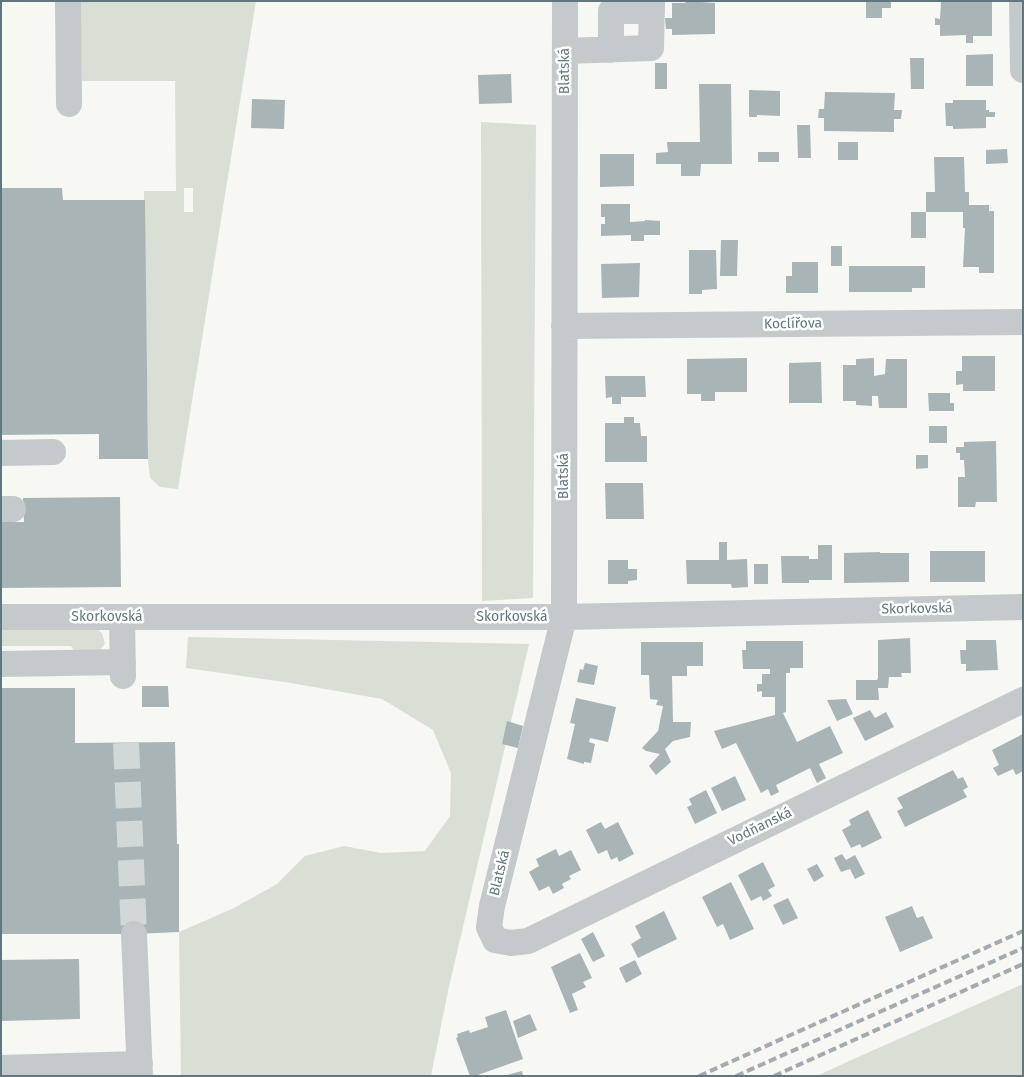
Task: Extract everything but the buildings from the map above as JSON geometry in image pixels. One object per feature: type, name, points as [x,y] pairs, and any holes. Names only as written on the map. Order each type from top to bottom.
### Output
[{"type":"street","points":[[68,1],[69,104]]},
{"type":"street","name":"Blatská","points":[[495,940],[489,927],[492,906],[564,617],[565,1]]},
{"type":"street","points":[[1022,1],[1023,70]]},
{"type":"street","points":[[565,51],[652,48],[645,8],[611,11],[621,49]]},
{"type":"street","name":"Koclířova","points":[[564,326],[1023,322]]},
{"type":"street","points":[[1,453],[53,452]]},
{"type":"street","name":"Skorkovská","points":[[1,617],[564,617],[1023,607]]},
{"type":"street","points":[[1,664],[123,669],[122,617]]},
{"type":"street","name":"Vodňanská","points":[[495,940],[511,944],[528,940],[1023,700]]},
{"type":"street","points":[[1,1068],[140,1070],[134,934]]},
{"type":"shaded area","points":[[80,1],[256,1],[178,489],[160,487],[150,478],[148,459],[144,191],[176,191],[175,81],[82,81]],"holes":[[[184,188],[193,188],[193,212],[184,212]]]},
{"type":"shaded area","points":[[481,122],[536,125],[533,598],[482,601]]},
{"type":"shaded area","points":[[93,626],[102,633],[105,644],[98,652],[77,655],[71,646],[1,646],[1,628]]},
{"type":"shaded area","points":[[188,637],[529,644],[448,991],[431,1076],[181,1076],[179,932],[234,908],[277,884],[305,856],[344,846],[381,853],[425,851],[450,816],[451,773],[433,730],[382,699],[291,683],[186,668]]},
{"type":"shaded area","points":[[1023,984],[1023,1076],[817,1076],[849,1061]]},
{"type":"tunnel","points":[[126,743],[134,934]]},
{"type":"railway","points":[[699,1076],[1023,931]]},
{"type":"railway","points":[[736,1076],[1023,948]]},
{"type":"railway","points":[[774,1076],[1023,964]]}]
